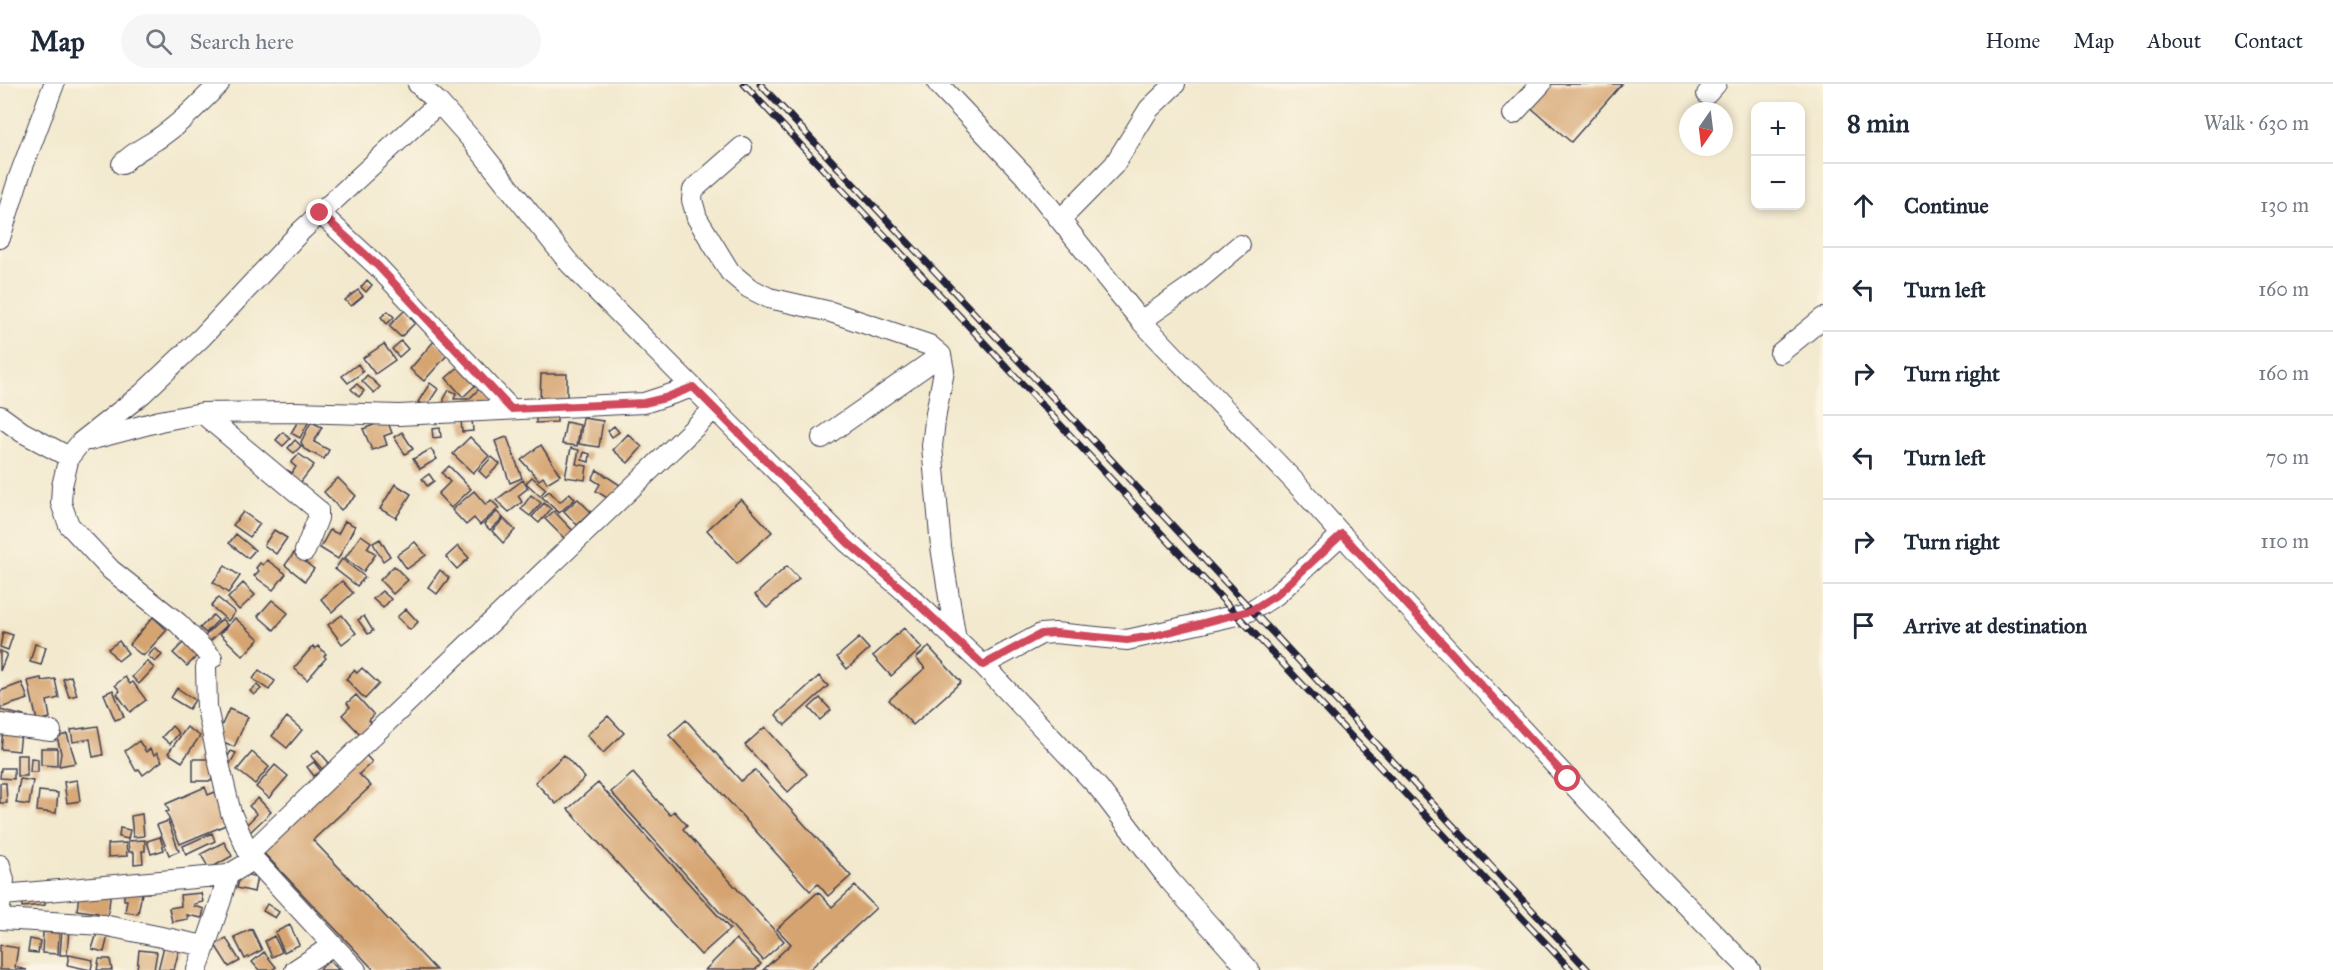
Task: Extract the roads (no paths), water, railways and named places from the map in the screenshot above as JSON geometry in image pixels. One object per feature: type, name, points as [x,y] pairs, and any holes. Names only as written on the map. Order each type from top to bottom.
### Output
[{"type":"street","points":[[0,238],[19,177],[54,84]]},
{"type":"street","points":[[122,164],[132,153],[154,141],[190,114],[219,84]]},
{"type":"street","points":[[418,84],[439,103],[470,138],[570,264],[848,543],[902,589],[983,665],[1098,787],[1170,881],[1249,970]]},
{"type":"street","points":[[938,84],[1024,175],[1141,321],[1294,481],[1659,877],[1750,970]]},
{"type":"street","points":[[1060,220],[1114,165],[1149,109],[1175,84]]},
{"type":"street","points":[[1513,114],[1540,84]]},
{"type":"street","points":[[356,970],[251,857],[231,813],[217,755],[207,708],[209,662],[178,623],[111,570],[69,525],[61,503],[62,486],[75,450],[151,386],[202,337],[320,213],[439,103]]},
{"type":"street","points":[[742,147],[693,190],[692,200],[698,218],[730,272],[749,288],[769,298],[831,312],[929,345],[941,355],[944,371],[932,446],[941,547],[956,641]]},
{"type":"street","points":[[320,213],[378,266],[511,409]]},
{"type":"street","points":[[1141,321],[1190,287],[1240,245]]},
{"type":"street","points":[[1780,353],[1823,318]]},
{"type":"street","points":[[822,438],[941,355]]},
{"type":"street","points":[[0,416],[22,432],[75,450],[160,421],[202,413],[294,412],[399,415],[644,403],[693,387]]},
{"type":"street","points":[[0,866],[4,880],[2,902],[228,875],[251,857],[714,409]]},
{"type":"street","points":[[202,413],[318,510],[318,518],[305,551]]},
{"type":"street","points":[[983,665],[1041,634],[1055,633],[1127,640],[1154,636],[1252,610],[1276,595],[1342,534]]},
{"type":"street","points":[[0,724],[51,731]]},
{"type":"street","points":[[197,970],[228,875]]},
{"type":"street","points":[[0,919],[104,925],[205,946]]},
{"type":"street","points":[[295,970],[333,945]]},
{"type":"railway","points":[[744,84],[1237,615],[1571,970]]},
{"type":"railway","points":[[760,84],[1588,970]]}]
